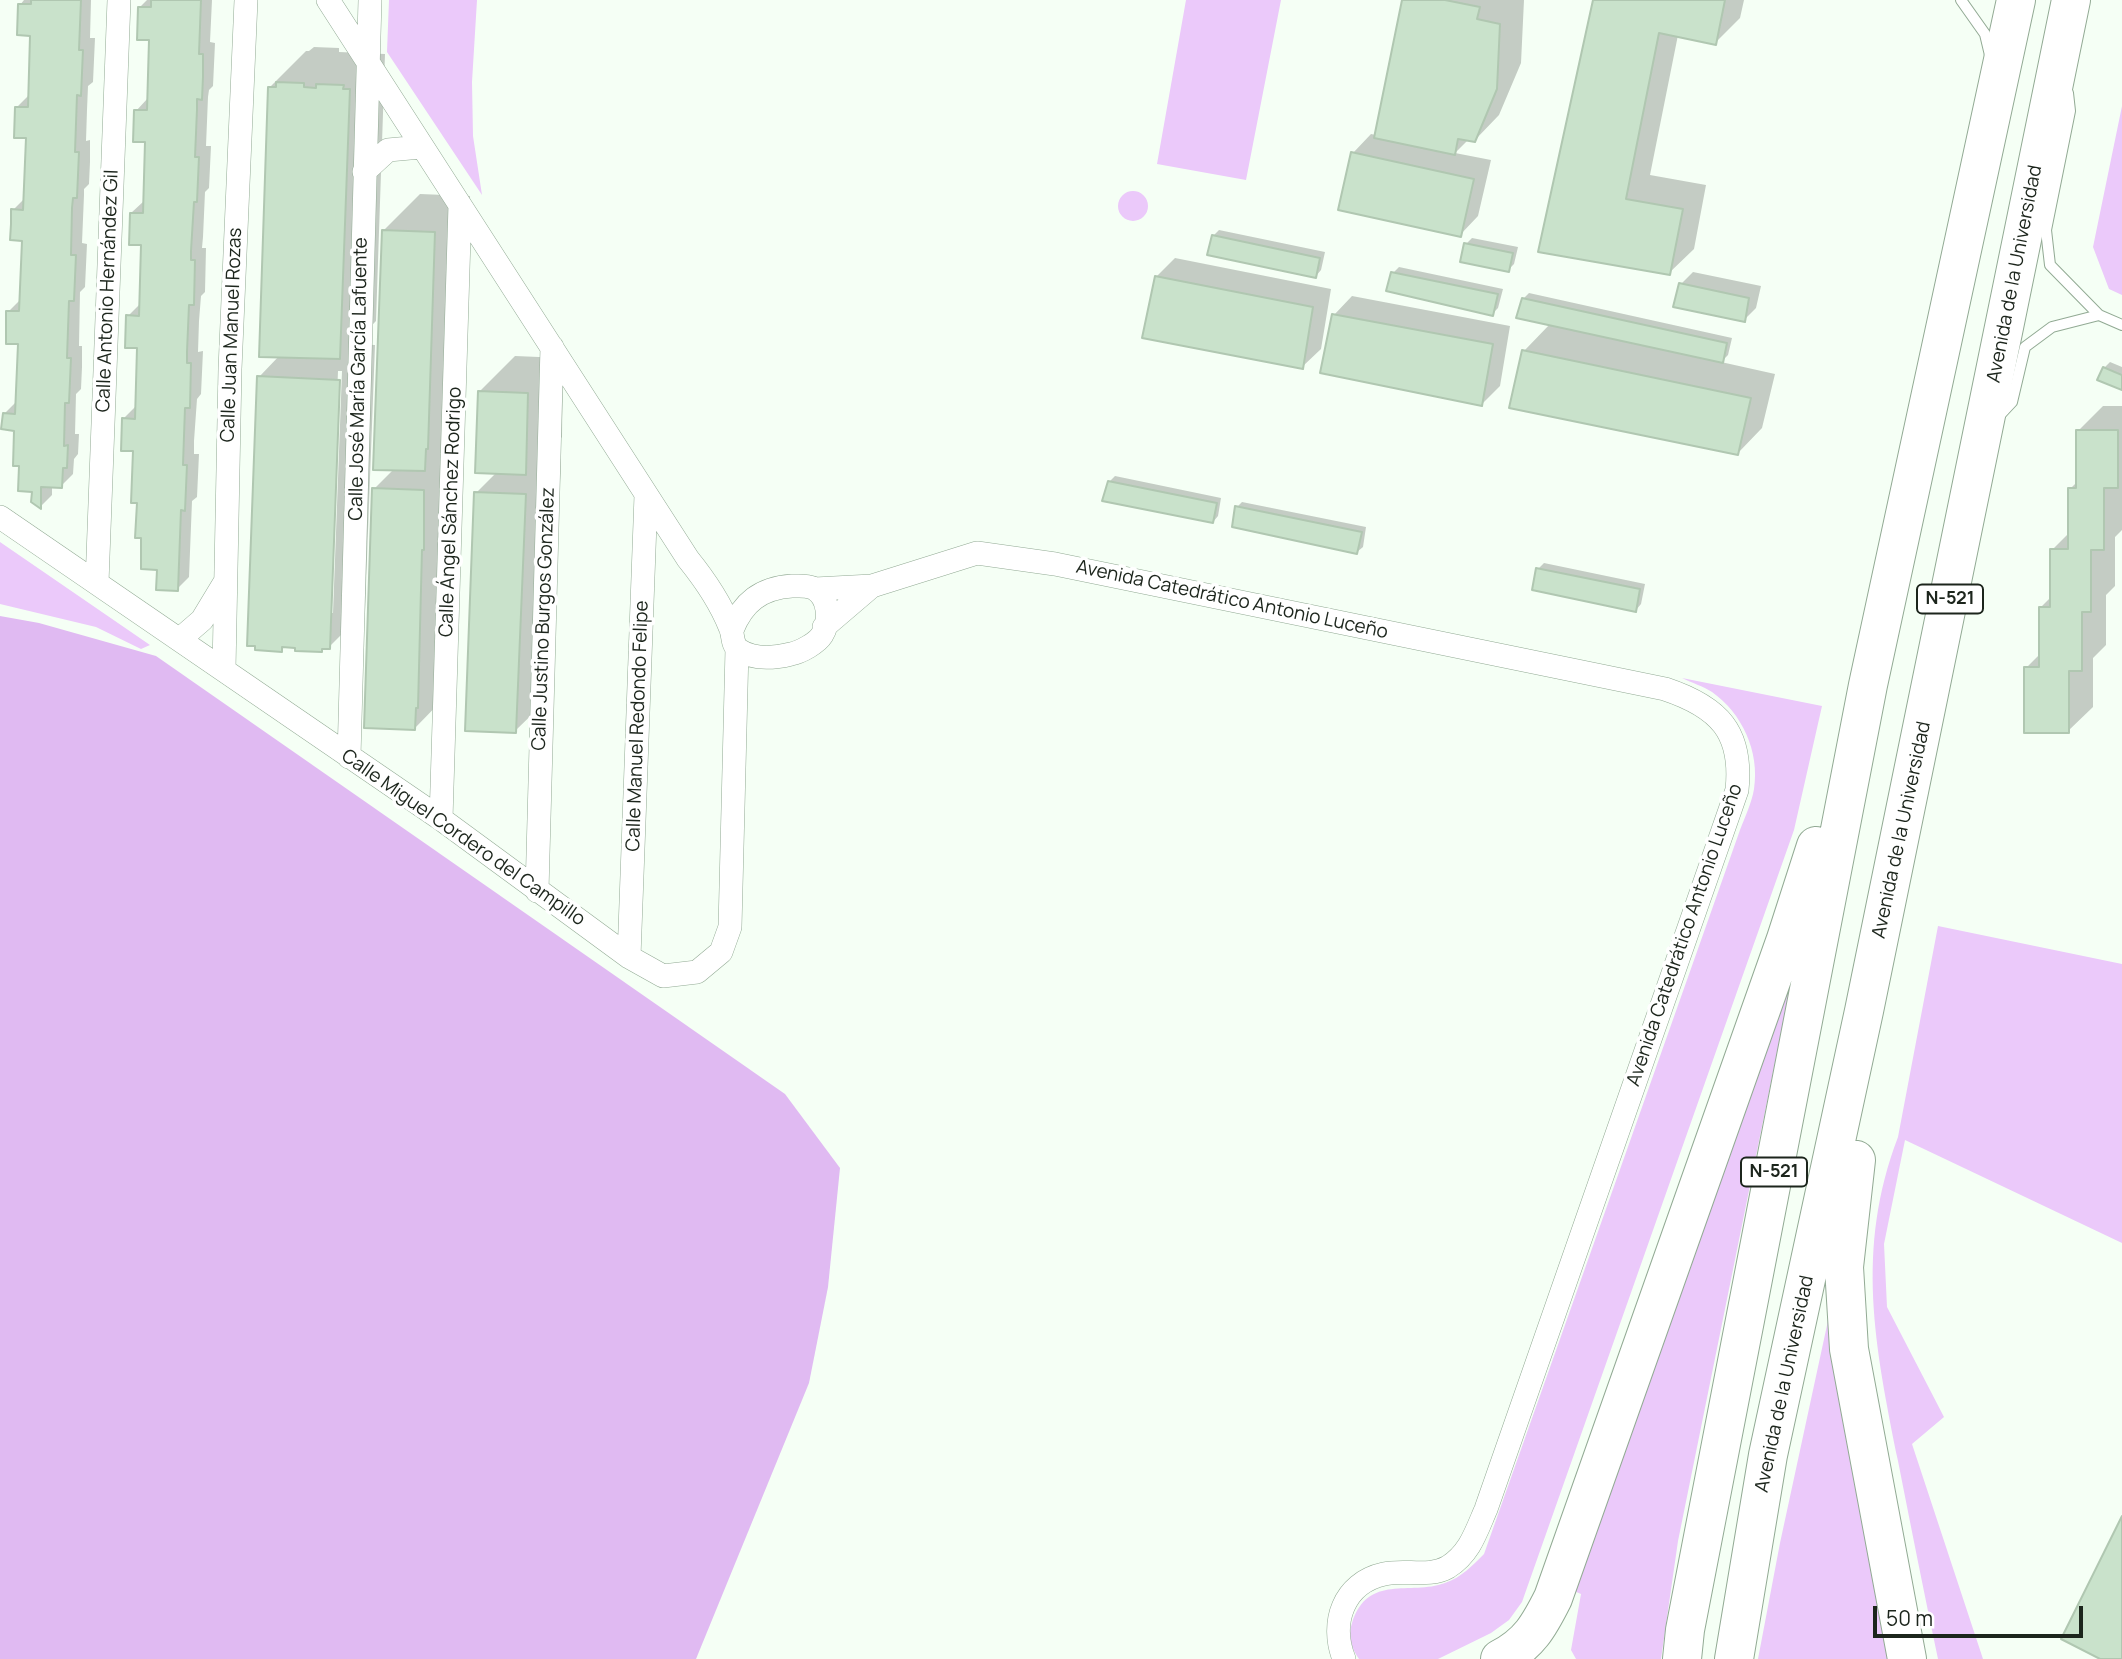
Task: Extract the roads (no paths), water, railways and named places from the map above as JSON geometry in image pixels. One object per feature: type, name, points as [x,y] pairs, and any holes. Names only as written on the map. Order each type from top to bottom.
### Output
[{"type":"highway","name":"N-521","points":[[1682,1659],[1685,1630],[1868,685],[2016,0]]},
{"type":"highway","name":"Avenida de la Universidad","points":[[1734,1659],[1768,1455],[1864,1012],[2071,0]]},
{"type":"highway","points":[[1500,1659],[1514,1652],[1536,1630],[1553,1598],[1786,939],[1868,685]]},
{"type":"highway","points":[[1864,1012],[1856,1156],[1844,1267],[1849,1349],[1907,1659]]},
{"type":"street","name":"Calle Antonio Hernández Gil","points":[[97,583],[119,0]]},
{"type":"street","name":"Calle Juan Manuel Rozas","points":[[224,669],[230,369],[246,0]]},
{"type":"street","points":[[328,0],[646,495],[688,559],[707,582],[734,639],[751,656],[765,657],[800,652],[822,635],[828,614],[826,601],[815,589],[804,586],[771,589],[748,601],[738,613],[734,639]]},
{"type":"street","name":"Calle José María García Lafuente","points":[[349,757],[370,0]]},
{"type":"street","points":[[364,172],[388,150],[421,147]]},
{"type":"street","name":"Calle Ángel Sánchez Rodrigo","points":[[441,819],[460,205]]},
{"type":"street","name":"Calle Justino Burgos González","points":[[537,891],[552,347]]},
{"type":"street","name":"Calle Manuel Redondo Felipe","points":[[629,957],[646,495]]},
{"type":"street","name":"Calle Miguel Cordero del Campillo","points":[[0,517],[441,819],[629,957],[663,976],[696,972],[721,952],[730,927],[736,699],[734,639]]},
{"type":"street","name":"Avenida Catedrático Antonio Luceño","points":[[815,589],[872,586],[976,553],[1055,564],[1665,688],[1689,696],[1703,705],[1730,733],[1740,766],[1737,790],[1486,1510],[1470,1547],[1448,1566],[1439,1571],[1386,1573],[1373,1577],[1352,1594],[1339,1616],[1338,1644],[1344,1659]]},
{"type":"street","points":[[180,639],[202,621],[225,582]]},
{"type":"street","points":[[707,582],[748,601]]},
{"type":"street","name":"Avenida Catedrático Antonio Luceño","points":[[824,627],[872,586]]},
{"type":"street","points":[[736,699],[765,657]]},
{"type":"lane","points":[[1961,0],[1985,34],[1994,73],[1993,107]]},
{"type":"lane","points":[[2062,47],[2070,111],[2046,230],[2050,265],[2099,315],[2122,325]]},
{"type":"lane","points":[[1984,432],[2012,402],[2025,348],[2052,327],[2099,315]]}]
